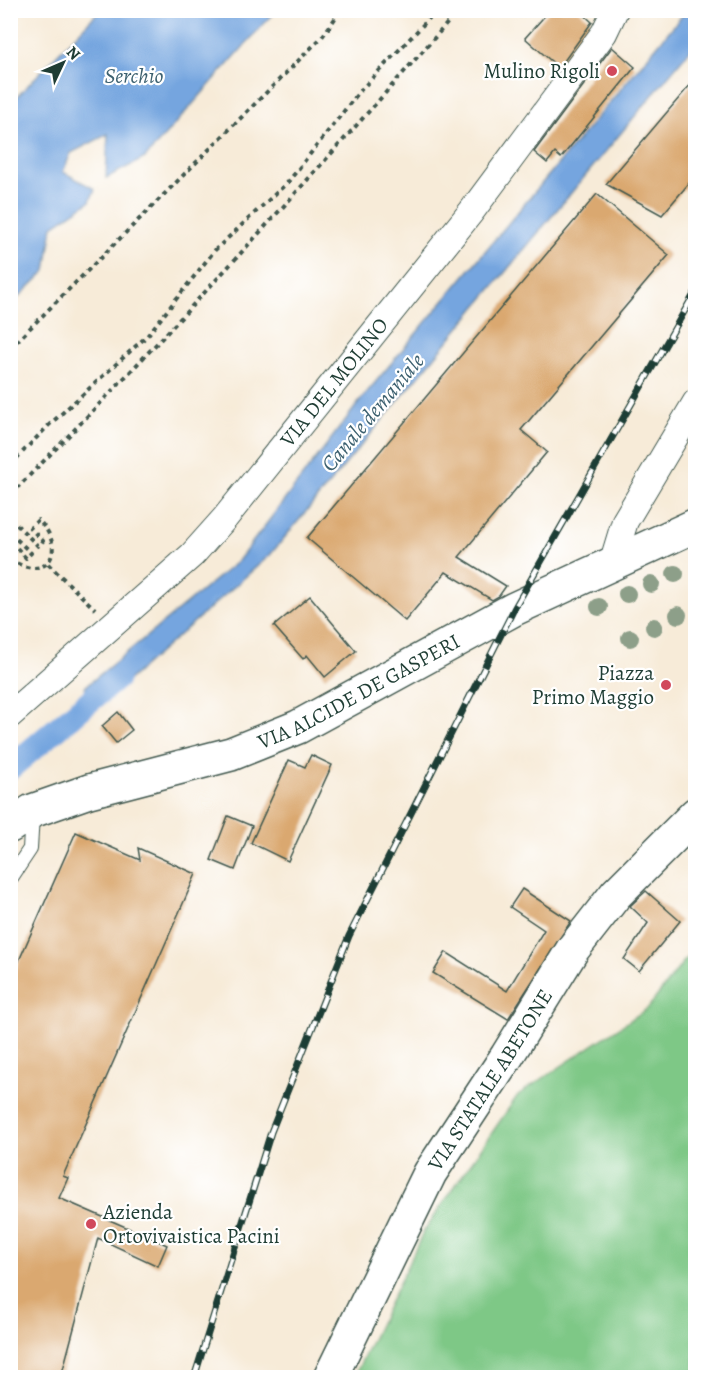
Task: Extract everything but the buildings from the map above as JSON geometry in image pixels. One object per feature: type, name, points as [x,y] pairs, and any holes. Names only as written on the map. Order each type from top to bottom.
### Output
[{"type":"street","name":"VIA DEL MOLINO","points":[[10,715],[192,555],[276,455],[471,212],[604,33],[615,10]]},
{"type":"street","points":[[612,564],[625,522],[696,402]]},
{"type":"street","name":"VIA ALCIDE DE GASPERI","points":[[21,819],[89,791],[231,754],[298,727],[514,609],[696,525]]},
{"type":"street","name":"VIA STATALE ABETONE","points":[[330,1377],[430,1173],[507,1056],[573,949],[616,894],[696,814]]},
{"type":"lane","points":[[10,879],[30,849],[21,819]]},
{"type":"path","points":[[10,348],[322,37],[341,10]]},
{"type":"path","points":[[10,465],[49,425],[147,336],[215,250],[288,182],[360,92],[437,10]]},
{"type":"path","points":[[10,495],[117,388],[263,230],[459,10]]},
{"type":"path","points":[[10,518],[38,546],[43,541],[30,528],[38,520],[53,540],[54,554],[48,564],[39,568],[25,568],[10,559]]},
{"type":"path","points":[[10,533],[31,553],[26,558],[14,545],[10,548]]},
{"type":"path","points":[[48,564],[113,626]]},
{"type":"green space","points":[[695,947],[695,1377],[354,1377],[424,1231],[518,1095],[648,1008]]},
{"type":"water","name":"Serchio","points":[[99,11],[275,11],[145,158],[106,178],[108,134],[71,153],[63,172],[95,189],[90,201],[53,226],[46,271],[11,304],[11,103]]},
{"type":"water","points":[[686,11],[695,11],[695,44],[270,555],[99,706],[85,687],[238,561],[363,397]]},
{"type":"waterway","name":"Canale demaniale","points":[[10,768],[117,678]]},
{"type":"railway","points":[[194,1378],[271,1132],[349,936],[514,609],[696,291]]},
{"type":"place","name":"Mulino Rigoli","points":[[612,71]]},
{"type":"place","name":"Piazza Primo Maggio","points":[[666,685]]},
{"type":"place","name":"Azienda Ortovivaistica Pacini","points":[[91,1224]]}]
